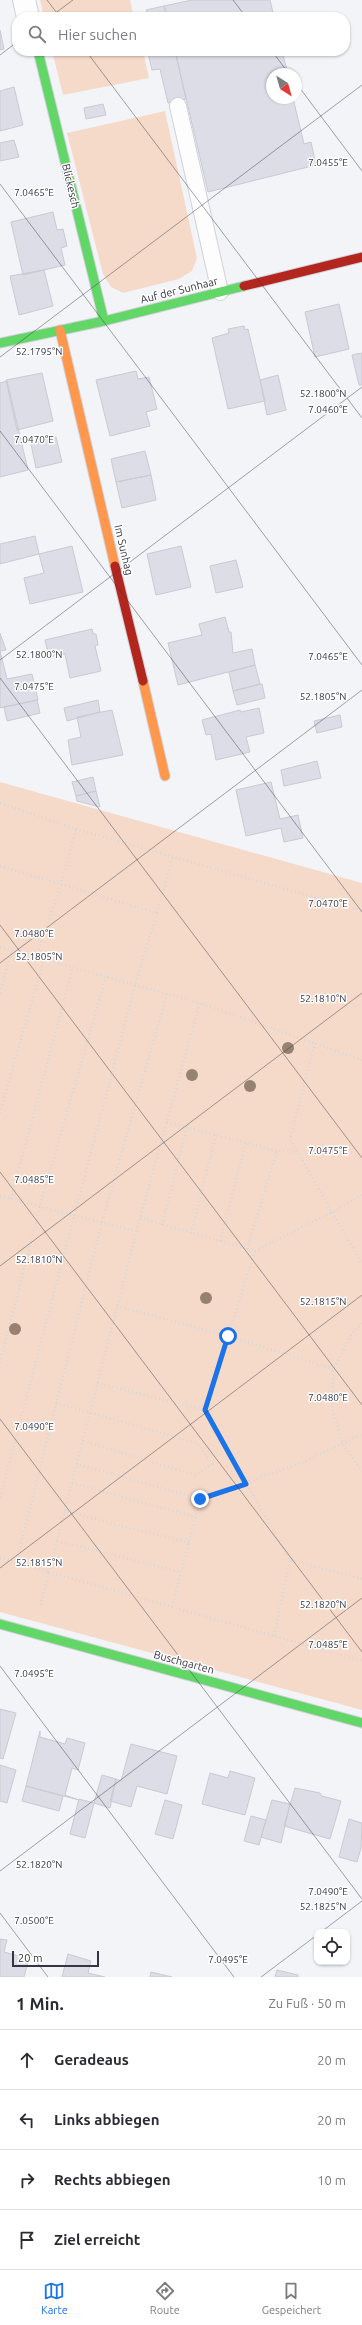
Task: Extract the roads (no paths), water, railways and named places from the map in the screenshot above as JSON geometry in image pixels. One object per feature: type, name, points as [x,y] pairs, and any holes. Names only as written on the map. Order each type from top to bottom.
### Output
[{"type":"street","points":[[24,0],[27,12]]},
{"type":"street","name":"Blickesch","points":[[39,56],[104,321]]},
{"type":"street","name":"Auf der Sunhaar","points":[[0,343],[104,321],[362,257]]},
{"type":"street","name":"Im Sunhag","points":[[60,330],[165,776]]},
{"type":"street","name":"Buschgarten","points":[[0,1624],[362,1724]]},
{"type":"lane","points":[[178,106],[220,292]]}]
